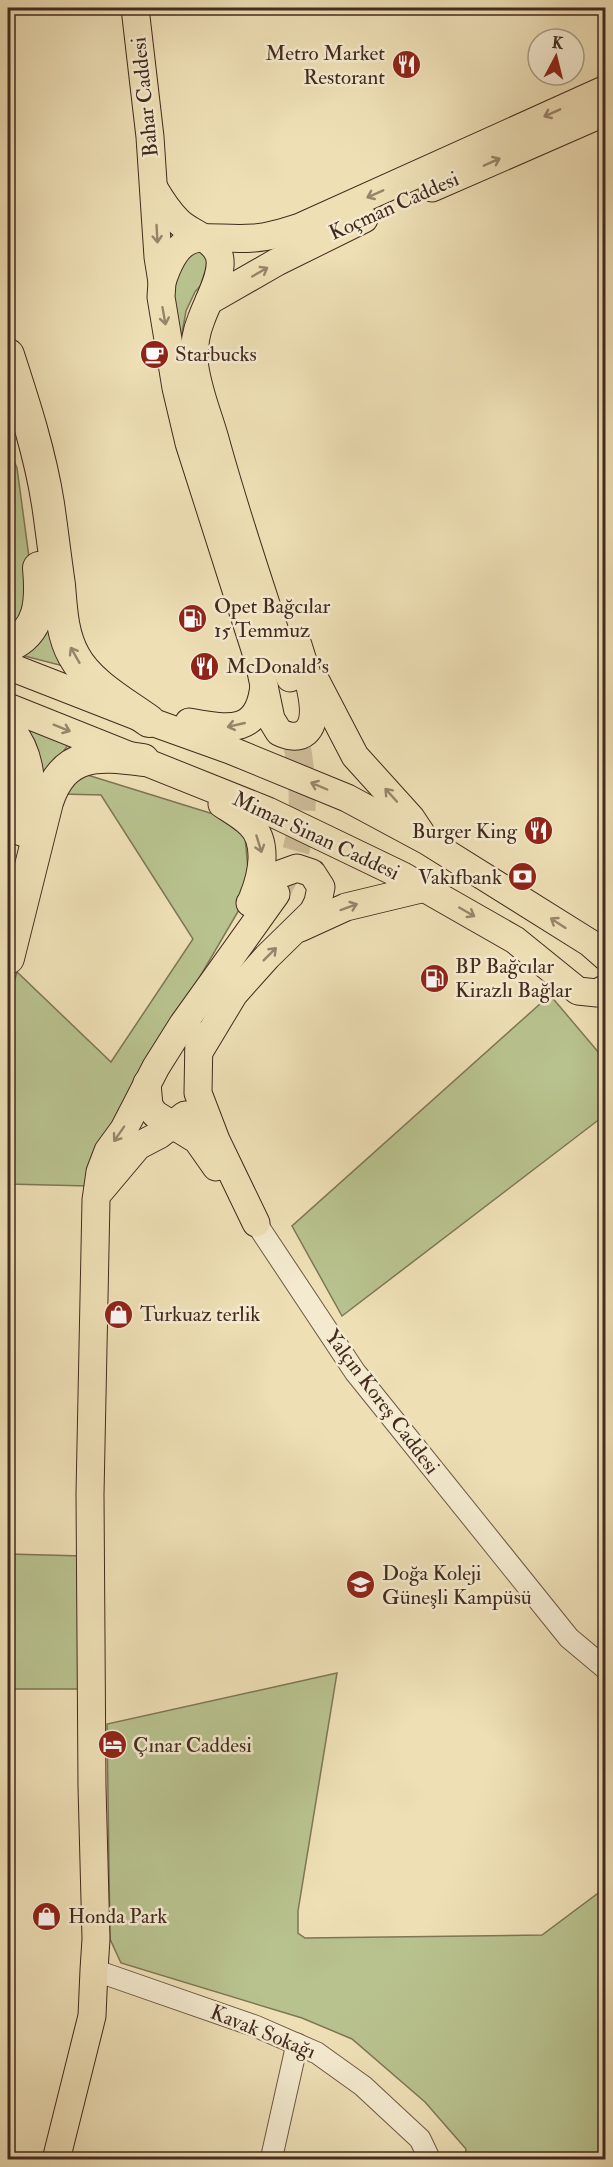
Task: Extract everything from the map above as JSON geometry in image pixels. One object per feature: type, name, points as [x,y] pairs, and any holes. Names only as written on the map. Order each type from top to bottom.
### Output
[{"type":"highway","points":[[8,355],[38,455],[68,643],[74,657],[84,670],[149,722]]},
{"type":"highway","points":[[8,432],[20,452],[25,469],[41,587],[38,614],[32,628],[8,646]]},
{"type":"highway","points":[[8,729],[23,752],[29,791],[15,874],[8,900]]},
{"type":"highway","points":[[8,958],[47,802],[59,775],[68,767],[94,757],[143,760]]},
{"type":"main road","name":"Bahar Caddesi","points":[[135,8],[162,282]]},
{"type":"main road","name":"Koçman Caddesi","points":[[203,237],[255,238],[300,227],[606,89]]},
{"type":"main road","name":"Koçman Caddesi","points":[[204,311],[329,235],[606,112]]},
{"type":"main road","points":[[154,187],[178,222],[190,232],[212,243],[220,258],[220,266],[196,340],[194,360],[221,461],[297,720],[171,349]]},
{"type":"main road","points":[[203,237],[186,242],[177,248],[169,261],[162,282],[163,313],[176,388],[189,442],[264,681],[271,719],[279,732],[286,735],[302,735],[314,719],[314,707],[298,645],[204,362],[204,311]]},
{"type":"main road","points":[[298,645],[355,756],[411,818],[427,841]]},
{"type":"main road","name":"Mimar Sinan Caddesi","points":[[8,666],[149,722],[230,750],[347,798],[427,841],[590,943],[606,957]]},
{"type":"main road","points":[[149,722],[187,722],[221,728],[240,725],[254,718],[262,697],[264,681]]},
{"type":"main road","name":"Mimar Sinan Caddesi","points":[[8,707],[268,811],[425,888],[514,940],[578,991],[597,993],[606,988]]},
{"type":"main road","points":[[187,778],[252,825],[262,856],[260,880],[249,904]]},
{"type":"main road","points":[[152,1075],[171,1025],[249,904],[272,877],[297,868],[312,873],[321,887],[313,912],[267,957],[234,994],[199,1052]]},
{"type":"main road","points":[[56,2160],[92,2016],[94,1970],[90,1494],[96,1195],[100,1172],[108,1151],[124,1129],[152,1075],[183,1024],[285,887],[206,1007],[199,1029],[198,1092],[216,1140],[256,1223]]},
{"type":"main road","points":[[296,930],[346,907],[425,888]]},
{"type":"main road","name":"Yalçın Koreş Caddesi","points":[[152,1075],[149,1106],[155,1113],[197,1140],[256,1223]]},
{"type":"main road","points":[[96,1195],[138,1146],[188,1113],[198,1092]]},
{"type":"street","name":"Yalçın Koreş Caddesi","points":[[256,1223],[355,1372],[569,1638],[606,1669]]},
{"type":"street","name":"Kavak Sokağı","points":[[94,1970],[255,2026],[317,2053],[363,2086],[420,2139],[430,2160]]},
{"type":"street","points":[[271,2160],[297,2044]]},
{"type":"green space","points":[[196,250],[210,256],[202,284],[195,292],[186,311],[181,339],[170,306],[180,262]]},
{"type":"green space","points":[[8,447],[17,468],[31,572],[20,618],[8,626]]},
{"type":"green space","points":[[54,611],[71,668],[13,653]]},
{"type":"green space","points":[[26,725],[68,745],[41,783],[34,744]]},
{"type":"green space","points":[[81,773],[226,818],[245,837],[250,891],[101,1146],[88,1186],[8,1184],[8,1003],[17,972],[111,1062],[193,939],[101,795],[62,794]]},
{"type":"green space","points":[[550,995],[605,1060],[605,1115],[342,1316],[292,1226]]},
{"type":"green space","points":[[8,1554],[83,1556],[85,1689],[8,1689]]},
{"type":"green space","points":[[337,1673],[298,1911],[298,1933],[305,1938],[542,1935],[605,1888],[605,2159],[465,2159],[466,2149],[425,2102],[352,2039],[302,2018],[121,1963],[110,1939],[107,1724]]},
{"type":"tunnel","points":[[279,888],[291,866],[297,846],[302,811],[299,757],[292,723]]},
{"type":"place","name":"Metro Market Restorant","points":[[406,65]]},
{"type":"place","name":"Starbucks","points":[[154,354]]},
{"type":"place","name":"Opet Bağcılar 15 Temmuz","points":[[193,618]]},
{"type":"place","name":"McDonald's","points":[[205,666]]},
{"type":"place","name":"Burger King","points":[[538,831]]},
{"type":"place","name":"Vakıfbank","points":[[523,877]]},
{"type":"place","name":"BP Bağcılar Kirazlı Bağlar","points":[[434,978]]},
{"type":"place","name":"Turkuaz terlik","points":[[119,1314]]},
{"type":"place","name":"Doğa Koleji Güneşli Kampüsü","points":[[361,1585]]},
{"type":"place","name":"Çınar Caddesi","points":[[112,1745]]},
{"type":"place","name":"Honda Park","points":[[47,1916]]}]
